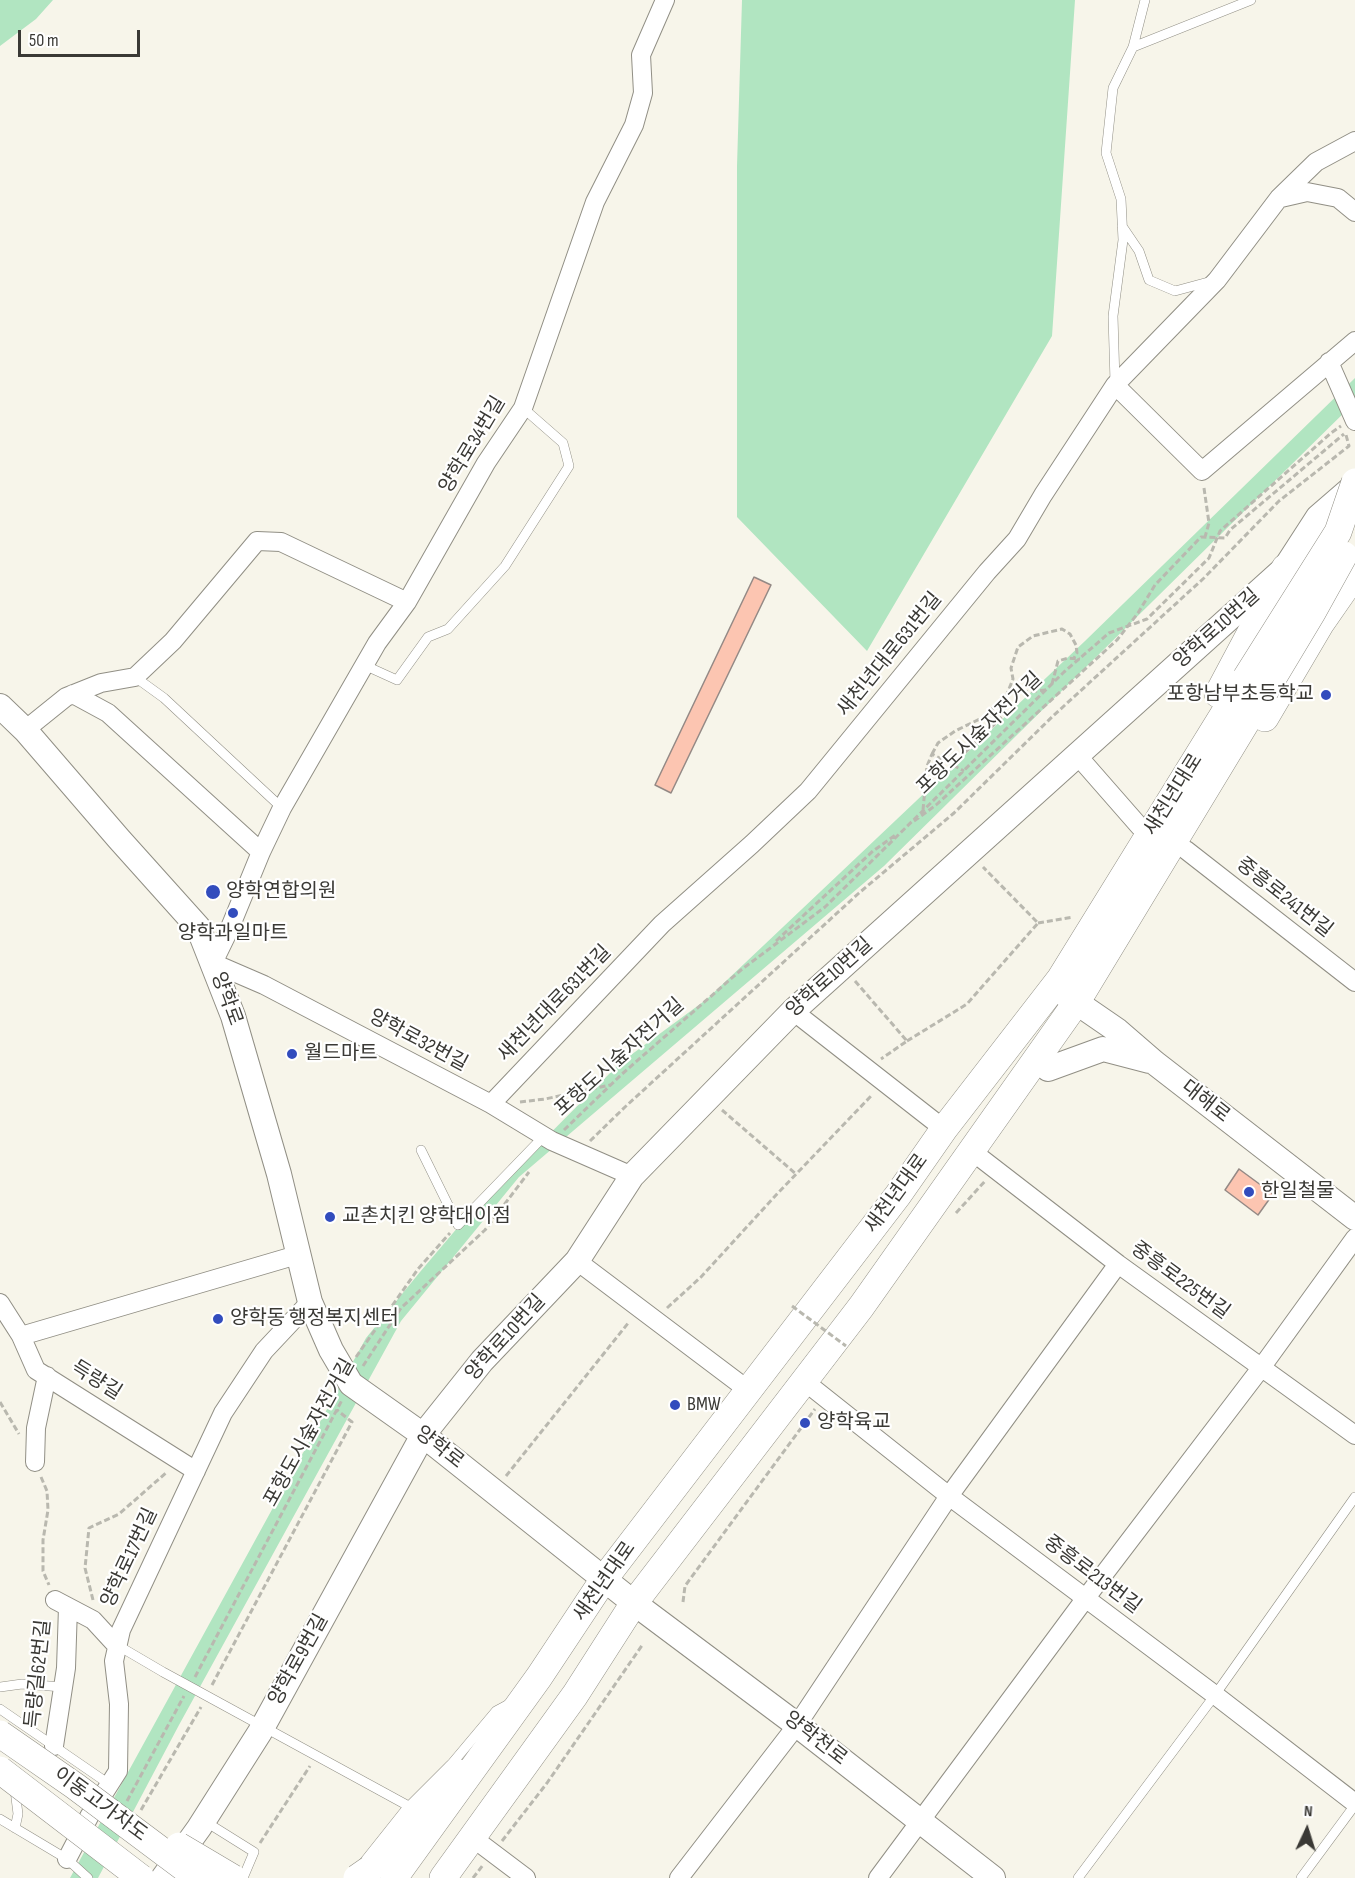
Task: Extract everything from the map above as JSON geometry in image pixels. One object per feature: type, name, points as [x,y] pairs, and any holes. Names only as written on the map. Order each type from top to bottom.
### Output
[{"type":"main road","name":"양학로10번길","points":[[423,1435],[482,1360],[577,1261],[632,1176],[793,1011],[1077,755],[1292,556],[1318,517],[1355,483]]},
{"type":"main road","name":"새천년대로","points":[[443,1878],[483,1846],[634,1603],[804,1381],[939,1198],[971,1150],[1082,1006],[1338,532],[1355,483]]},
{"type":"main road","name":"새천년대로","points":[[374,1875],[413,1815],[496,1732],[527,1694],[604,1579],[1057,983],[1255,684],[1314,611],[1355,534]]},
{"type":"main road","points":[[1057,983],[1063,953],[1176,770],[1292,556],[1323,540],[1355,552]]},
{"type":"main road","points":[[939,1198],[965,1181],[982,1159],[1048,1069],[1082,1006],[1117,966],[1321,623],[1355,574]]},
{"type":"main road","name":"양학로","points":[[0,706],[25,730],[198,927],[237,1028],[279,1174],[310,1302],[331,1350],[347,1378],[423,1435],[634,1603]]},
{"type":"main road","name":"대해로","points":[[1057,983],[1082,1006],[1118,1031],[1155,1063],[1355,1218]]},
{"type":"main road","points":[[1048,1069],[1103,1050],[1155,1063]]},
{"type":"main road","name":"양학로9번길","points":[[163,1878],[203,1821],[262,1727],[423,1435]]},
{"type":"main road","name":"양학천로","points":[[634,1603],[797,1725],[993,1878]]},
{"type":"main road","name":"이동고가차도","points":[[6,1747],[129,1811],[198,1878]]},
{"type":"main road","name":"이동고가차도","points":[[6,1747],[141,1878]]},
{"type":"main road","points":[[129,1811],[168,1840],[233,1878]]},
{"type":"street","name":"양학로34번길","points":[[213,963],[282,808],[377,643],[407,602],[486,463],[523,408],[595,202],[634,125],[643,93],[641,55],[665,0]]},
{"type":"street","name":"새천년대로631번길","points":[[491,1104],[663,924],[808,791],[987,572],[1017,539],[1115,385],[1217,279],[1279,198],[1316,162],[1355,141]]},
{"type":"street","points":[[1279,198],[1307,192],[1338,198],[1355,212]]},
{"type":"street","points":[[1115,385],[1202,471],[1355,341]]},
{"type":"street","points":[[1329,362],[1348,426]]},
{"type":"street","points":[[25,730],[66,697],[101,683],[135,677],[173,641],[257,541],[282,542],[407,602]]},
{"type":"street","points":[[73,694],[108,713],[261,852]]},
{"type":"street","points":[[1077,755],[1140,827]]},
{"type":"street","name":"중흥로241번길","points":[[1186,850],[1355,982]]},
{"type":"street","name":"양학로32번길","points":[[213,963],[264,985],[491,1104],[548,1139],[632,1176]]},
{"type":"street","points":[[793,1011],[944,1129]]},
{"type":"street","name":"중흥로225번길","points":[[982,1159],[1118,1264],[1355,1435]]},
{"type":"street","points":[[878,1878],[1085,1599],[1261,1368],[1355,1238]]},
{"type":"street","points":[[21,1336],[297,1255]]},
{"type":"street","points":[[577,1261],[748,1390]]},
{"type":"street","points":[[680,1878],[797,1725],[949,1496],[1118,1264]]},
{"type":"street","name":"양학로17번길","points":[[67,1859],[90,1815],[118,1771],[119,1704],[114,1662],[121,1630],[224,1413],[264,1351],[310,1302]]},
{"type":"street","name":"득량길","points":[[0,1303],[21,1336],[36,1370],[196,1471]]},
{"type":"street","points":[[35,1462],[36,1428],[47,1376]]},
{"type":"street","name":"중흥로213번길","points":[[804,1381],[949,1496],[1215,1695],[1355,1804]]},
{"type":"street","points":[[62,1604],[93,1620],[116,1645]]},
{"type":"street","name":"득량길62번길","points":[[54,1746],[66,1668],[62,1604]]},
{"type":"street","points":[[483,1846],[526,1878]]},
{"type":"lane","points":[[1115,385],[1113,316],[1123,240],[1121,199],[1106,153],[1113,87],[1133,47],[1146,0]]},
{"type":"lane","points":[[1133,47],[1251,0]]},
{"type":"lane","points":[[1122,226],[1138,251],[1149,280],[1175,291],[1217,279]]},
{"type":"lane","points":[[364,665],[397,680],[428,637],[448,629],[505,566],[569,466],[562,443],[523,408]]},
{"type":"lane","points":[[135,677],[164,698],[282,808]]},
{"type":"lane","points":[[421,1150],[458,1225],[548,1139]]},
{"type":"lane","points":[[1078,1878],[1215,1695],[1355,1497]]},
{"type":"lane","points":[[116,1645],[414,1809]]},
{"type":"lane","points":[[0,1687],[22,1684],[63,1687]]},
{"type":"lane","points":[[374,1875],[414,1809],[496,1711],[527,1694]]},
{"type":"lane","points":[[0,1708],[18,1814],[15,1828]]},
{"type":"lane","points":[[6,1747],[54,1746],[109,1784]]},
{"type":"lane","points":[[1301,1878],[1355,1804]]},
{"type":"lane","points":[[0,1819],[67,1859],[88,1878]]},
{"type":"lane","points":[[203,1821],[254,1852],[243,1878]]},
{"type":"path","name":"포항도시숲자전거길","points":[[129,1811],[189,1687],[337,1410],[347,1378],[401,1308],[484,1230],[548,1139],[741,970],[825,907],[1046,690],[1109,633],[1147,619],[1209,558],[1220,531],[1240,511],[1330,433],[1348,426]]},
{"type":"path","points":[[765,952],[873,851],[936,805],[1117,640],[1155,585],[1202,537],[1225,538],[1230,530],[1348,426]]},
{"type":"path","points":[[578,1153],[633,1099],[851,900],[954,813],[1053,716],[1204,578],[1279,501],[1349,446],[1348,426]]},
{"type":"path","points":[[1202,471],[1209,523],[1204,537]]},
{"type":"path","points":[[952,765],[1004,715],[1007,694],[1013,679],[1011,668],[1018,647],[1033,636],[1062,629],[1070,634],[1076,645],[1077,653],[1074,658]]},
{"type":"path","points":[[1052,685],[1058,661],[1068,658],[1080,659]]},
{"type":"path","points":[[923,810],[927,766],[938,742],[984,717],[1007,694],[1046,690]]},
{"type":"path","points":[[932,754],[963,771]]},
{"type":"path","points":[[969,852],[1038,922]]},
{"type":"path","points":[[866,1070],[907,1041],[967,1004],[1038,922],[1087,915]]},
{"type":"path","points":[[842,966],[907,1041]]},
{"type":"path","points":[[655,1320],[701,1277],[884,1083]]},
{"type":"path","points":[[491,1104],[545,1099],[611,1085]]},
{"type":"path","points":[[709,1098],[796,1174]]},
{"type":"path","points":[[347,1378],[364,1347],[418,1269],[458,1225]]},
{"type":"path","points":[[792,1306],[846,1346]]},
{"type":"path","points":[[494,1492],[640,1308]]},
{"type":"path","points":[[129,1811],[206,1696],[352,1422],[337,1410]]},
{"type":"path","points":[[93,1620],[94,1606],[85,1568],[89,1528],[118,1514],[180,1461]]},
{"type":"path","points":[[35,1462],[47,1491],[48,1510],[43,1540],[43,1571],[62,1604]]},
{"type":"path","points":[[473,1878],[483,1846],[547,1783],[643,1644]]},
{"type":"path","points":[[254,1852],[317,1756]]},
{"type":"green space","points":[[0,0],[53,0],[36,19],[0,46]]},
{"type":"green space","points":[[742,0],[1075,0],[1052,336],[867,651],[737,517],[737,166]]},
{"type":"green space","points":[[1355,378],[1355,402],[884,866],[519,1177],[401,1321],[179,1725],[98,1878],[70,1878],[366,1338],[464,1220],[620,1063],[707,999],[1085,641]]},
{"type":"building","points":[[754,577],[771,585],[671,793],[655,785]]},
{"type":"building","name":"한일철물","points":[[1239,1169],[1273,1194],[1258,1215],[1225,1190]]},
{"type":"place","name":"포항남부초등학교","points":[[1326,695]]},
{"type":"place","name":"양학연합의원","points":[[213,892]]},
{"type":"place","name":"양학과일마트","points":[[233,913]]},
{"type":"place","name":"월드마트","points":[[292,1054]]},
{"type":"place","name":"한일철물","points":[[1249,1192]]},
{"type":"place","name":"교촌치킨 양학대이점","points":[[330,1217]]},
{"type":"place","name":"양학동 행정복지센터","points":[[218,1319]]},
{"type":"place","name":"BMW","points":[[675,1405]]},
{"type":"place","name":"양학육교","points":[[805,1423]]}]
